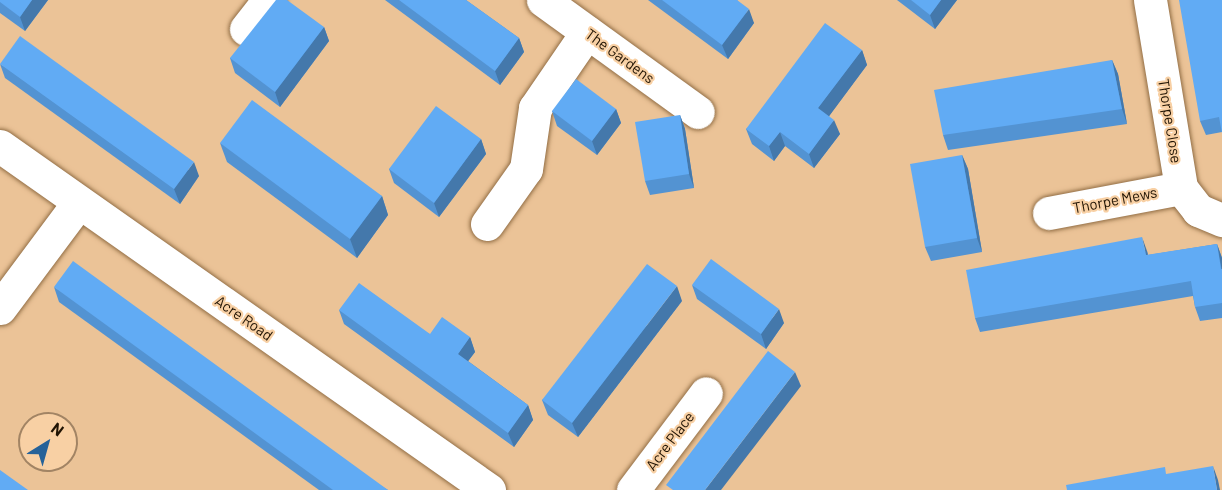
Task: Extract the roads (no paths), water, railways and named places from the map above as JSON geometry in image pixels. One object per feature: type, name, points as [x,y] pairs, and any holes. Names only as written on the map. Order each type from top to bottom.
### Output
[{"type":"street","points":[[246,29],[269,0]]},
{"type":"street","name":"The Gardens","points":[[543,0],[698,112]]},
{"type":"street","name":"Thorpe Close","points":[[1150,0],[1181,188]]},
{"type":"street","points":[[487,224],[526,169],[535,108],[587,32]]},
{"type":"street","name":"Acre Road","points":[[0,146],[489,490]]},
{"type":"street","points":[[1181,188],[1198,210],[1222,220]]},
{"type":"street","name":"Thorpe Mews","points":[[1049,213],[1181,188]]},
{"type":"street","points":[[0,308],[79,202]]},
{"type":"street","name":"Acre Place","points":[[633,490],[706,393]]}]
